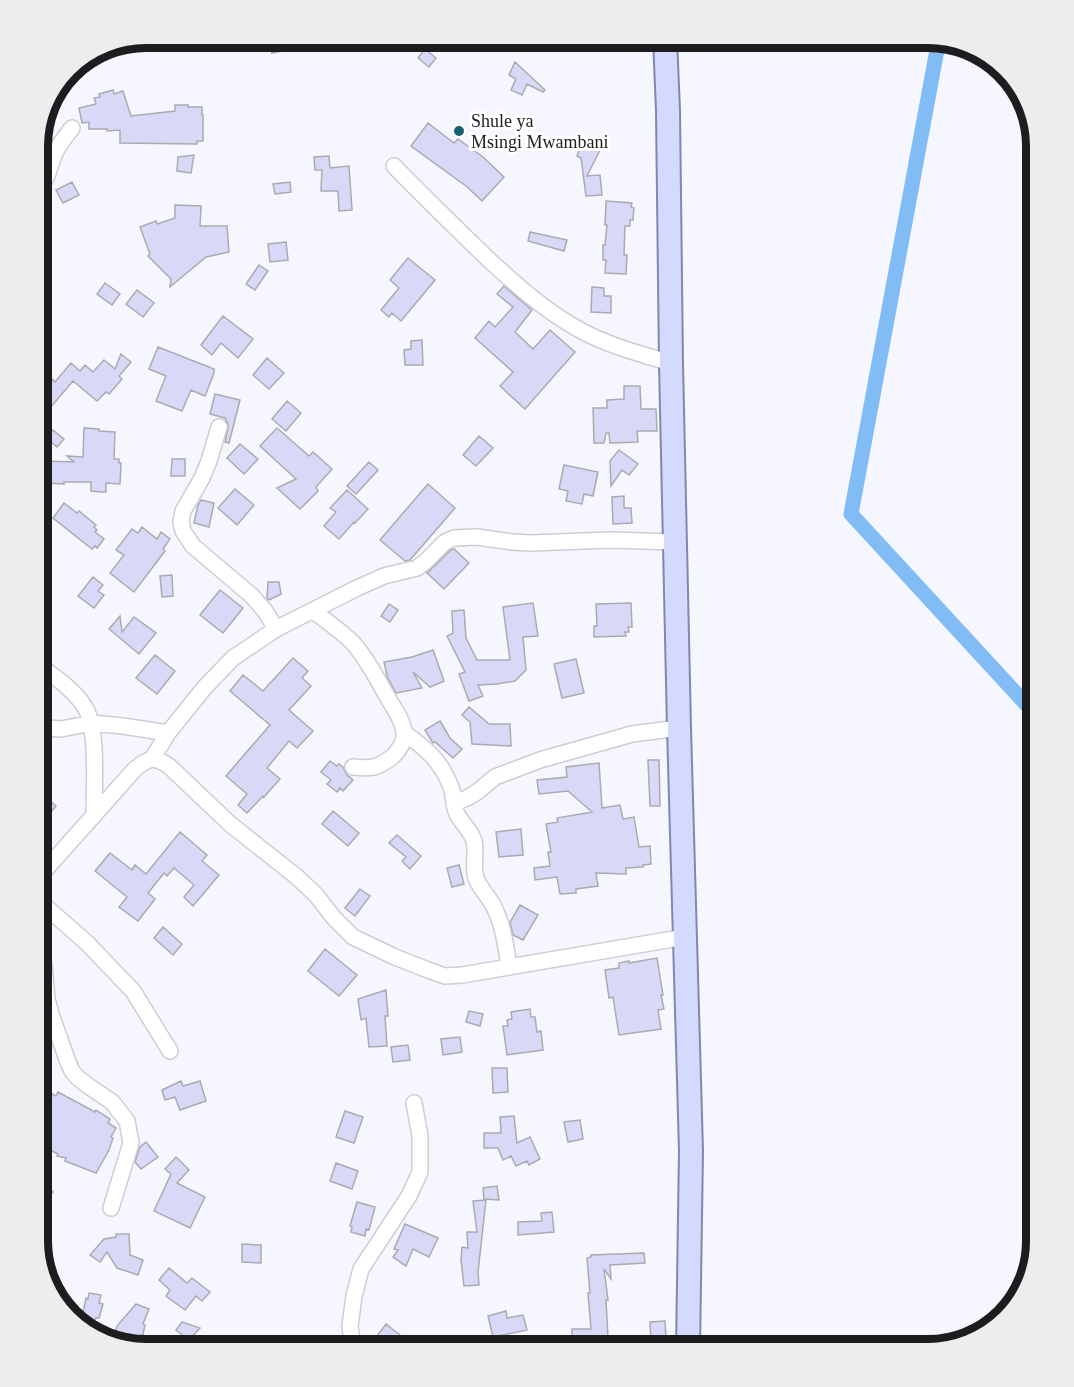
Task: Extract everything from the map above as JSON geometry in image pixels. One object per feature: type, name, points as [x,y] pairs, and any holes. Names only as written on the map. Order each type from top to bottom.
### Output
[{"type":"main road","points":[[665,48],[679,728],[691,1151],[688,1339]]},
{"type":"street","points":[[48,173],[58,147],[72,128]]},
{"type":"street","points":[[394,166],[466,238],[548,311],[582,331],[624,349],[672,363]]},
{"type":"street","points":[[219,427],[202,478],[183,511],[181,522],[183,531],[193,546],[252,596],[276,629]]},
{"type":"street","points":[[48,867],[135,769],[152,759],[168,733],[205,687],[233,658],[276,629],[384,576],[417,568],[445,542],[454,538],[477,537],[531,543],[611,540],[675,542]]},
{"type":"street","points":[[313,611],[352,642],[370,665],[404,733],[402,743],[395,754],[381,765],[368,769],[353,767]]},
{"type":"street","points":[[48,672],[80,700],[92,723],[94,816]]},
{"type":"street","points":[[48,727],[72,728],[92,723],[168,733]]},
{"type":"street","points":[[455,803],[477,792],[495,777],[540,760],[632,734],[679,728]]},
{"type":"street","points":[[404,733],[432,755],[452,789],[458,817],[472,834],[475,844],[476,878],[498,917],[505,938],[509,967]]},
{"type":"street","points":[[152,759],[169,766],[230,824],[297,877],[353,937],[400,959],[446,976],[685,937]]},
{"type":"street","points":[[48,909],[87,943],[133,991],[170,1051]]},
{"type":"street","points":[[48,1003],[72,1071],[78,1078],[112,1102],[127,1121],[131,1143],[111,1208]]},
{"type":"street","points":[[352,1339],[350,1326],[354,1296],[361,1269],[409,1196],[420,1172],[420,1136],[414,1103]]},
{"type":"building","points":[[271,48],[298,48],[272,53]]},
{"type":"building","points":[[425,49],[436,58],[429,67],[418,58]]},
{"type":"building","points":[[515,62],[545,90],[543,92],[527,84],[522,95],[511,90],[516,79],[509,75]]},
{"type":"building","points":[[113,90],[114,94],[123,91],[131,116],[175,111],[175,105],[202,107],[203,141],[197,141],[197,144],[120,143],[120,130],[89,129],[89,122],[82,123],[79,108],[96,104],[94,98]]},
{"type":"building","points":[[428,123],[454,143],[458,139],[483,157],[504,177],[482,201],[466,186],[411,146]]},
{"type":"building","points":[[582,140],[600,150],[587,176],[600,175],[602,195],[586,196],[581,158],[577,156]]},
{"type":"building","points":[[194,155],[191,173],[177,171],[178,157]]},
{"type":"building","points":[[329,156],[330,168],[349,166],[352,210],[339,211],[338,191],[321,191],[322,170],[315,170],[314,157]]},
{"type":"building","points":[[72,182],[79,195],[63,203],[56,190]]},
{"type":"building","points":[[290,182],[291,192],[275,194],[273,184]]},
{"type":"building","points":[[606,201],[632,203],[631,207],[634,208],[630,226],[625,226],[626,274],[605,273],[606,260],[603,260],[603,245],[605,245],[607,225],[605,225]]},
{"type":"building","points":[[175,205],[201,206],[200,226],[227,226],[229,252],[206,257],[170,287],[171,279],[148,256],[150,254],[140,227],[156,221],[157,224],[175,218]]},
{"type":"building","points":[[530,232],[567,240],[564,251],[528,241]]},
{"type":"building","points":[[286,242],[288,260],[270,262],[268,244]]},
{"type":"building","points":[[408,258],[435,280],[401,321],[392,313],[389,317],[381,310],[399,288],[390,280]]},
{"type":"building","points":[[259,265],[268,271],[255,290],[246,284]]},
{"type":"building","points":[[105,283],[120,294],[112,305],[97,294]]},
{"type":"building","points":[[504,286],[532,310],[515,332],[533,349],[550,330],[575,352],[525,409],[500,386],[513,372],[475,338],[489,321],[495,327],[513,307],[497,294]]},
{"type":"building","points":[[592,287],[604,288],[604,296],[611,296],[611,313],[591,312]]},
{"type":"building","points":[[137,290],[154,303],[143,317],[126,304]]},
{"type":"building","points":[[223,316],[253,339],[238,358],[221,343],[212,355],[201,345]]},
{"type":"building","points":[[422,340],[423,365],[405,365],[404,350],[411,349],[411,341]]},
{"type":"building","points":[[158,347],[214,369],[205,396],[191,390],[182,411],[156,401],[166,376],[149,369]]},
{"type":"building","points":[[121,354],[131,362],[119,376],[122,379],[109,394],[106,392],[97,401],[73,381],[50,408],[48,406],[48,384],[52,379],[55,382],[71,363],[80,371],[85,365],[93,372],[104,360],[115,369]]},
{"type":"building","points":[[267,358],[284,373],[269,389],[253,375]]},
{"type":"building","points":[[624,386],[640,386],[641,409],[656,409],[657,431],[637,431],[638,442],[610,443],[609,433],[606,433],[604,443],[594,443],[593,408],[607,408],[607,400],[624,399]]},
{"type":"building","points":[[215,394],[240,400],[229,443],[225,442],[228,424],[225,418],[210,414]]},
{"type":"building","points":[[287,401],[301,413],[286,431],[272,419]]},
{"type":"building","points":[[84,428],[115,432],[114,459],[119,459],[121,463],[120,484],[106,483],[106,492],[102,492],[91,491],[91,482],[48,483],[48,461],[74,462],[67,456],[83,457]]},
{"type":"building","points":[[277,428],[309,456],[313,452],[332,469],[316,487],[318,491],[300,509],[277,488],[296,479],[260,446]]},
{"type":"building","points":[[53,430],[64,439],[57,447],[48,440],[48,436]]},
{"type":"building","points":[[479,436],[493,448],[476,466],[463,455]]},
{"type":"building","points":[[240,444],[258,459],[244,474],[227,458]]},
{"type":"building","points":[[619,450],[638,464],[629,475],[622,470],[611,486],[610,461]]},
{"type":"building","points":[[172,459],[185,459],[185,476],[171,476]]},
{"type":"building","points":[[369,462],[378,470],[356,494],[347,486]]},
{"type":"building","points":[[564,465],[598,472],[593,496],[584,494],[582,504],[566,501],[568,491],[559,489]]},
{"type":"building","points":[[428,484],[455,508],[410,560],[405,561],[380,540]]},
{"type":"building","points":[[235,489],[254,505],[237,525],[218,508]]},
{"type":"building","points":[[347,490],[368,509],[339,539],[324,526],[336,512],[330,508]]},
{"type":"building","points":[[624,496],[624,508],[631,508],[632,523],[613,524],[612,497]]},
{"type":"building","points":[[201,500],[214,503],[209,527],[194,523]]},
{"type":"building","points":[[64,503],[77,513],[79,511],[96,525],[95,532],[104,539],[97,548],[95,546],[92,549],[53,518]]},
{"type":"building","points":[[142,527],[157,539],[161,532],[170,539],[163,549],[165,551],[134,592],[110,573],[124,555],[116,550],[132,529],[138,533]]},
{"type":"building","points":[[454,549],[469,563],[444,589],[427,573]]},
{"type":"building","points":[[172,575],[173,596],[162,597],[160,576]]},
{"type":"building","points":[[93,577],[103,585],[98,591],[104,595],[94,608],[78,596]]},
{"type":"building","points":[[268,582],[279,582],[281,594],[269,600],[267,598]]},
{"type":"building","points":[[220,590],[243,608],[223,633],[200,615]]},
{"type":"building","points":[[533,603],[538,636],[523,637],[526,670],[515,681],[478,685],[483,696],[469,701],[459,674],[465,672],[447,636],[453,633],[452,611],[464,610],[466,638],[477,660],[510,660],[503,607]]},
{"type":"building","points":[[631,603],[632,627],[628,627],[629,632],[625,632],[626,636],[594,637],[594,626],[597,626],[596,604]]},
{"type":"building","points":[[389,604],[398,610],[390,622],[381,616]]},
{"type":"building","points":[[120,616],[122,632],[134,617],[156,633],[139,654],[109,629]]},
{"type":"building","points":[[433,650],[444,681],[430,687],[413,672],[422,688],[396,693],[387,676],[384,662],[412,657]]},
{"type":"building","points":[[155,655],[175,671],[157,694],[136,678]]},
{"type":"building","points":[[293,658],[308,671],[302,678],[311,686],[289,710],[313,731],[297,748],[289,741],[267,768],[280,779],[247,813],[238,805],[247,794],[226,776],[270,725],[230,691],[243,675],[263,691]]},
{"type":"building","points":[[576,659],[584,693],[562,698],[554,664]]},
{"type":"building","points":[[469,707],[489,724],[510,724],[511,746],[472,744],[470,722],[462,715]]},
{"type":"building","points":[[440,721],[450,738],[462,749],[453,758],[435,742],[433,743],[425,730]]},
{"type":"building","points":[[648,760],[659,760],[660,806],[650,806]]},
{"type":"building","points":[[330,761],[343,767],[353,780],[343,791],[340,788],[337,792],[327,784],[331,780],[321,772]]},
{"type":"building","points":[[599,763],[602,808],[620,805],[623,819],[634,817],[639,847],[650,846],[651,864],[626,868],[626,874],[596,873],[598,886],[576,889],[576,893],[560,894],[557,877],[535,880],[534,868],[550,866],[548,852],[551,852],[546,824],[558,822],[557,818],[592,812],[568,791],[539,794],[537,780],[567,777],[566,767]]},
{"type":"building","points":[[48,799],[56,806],[48,816]]},
{"type":"building","points":[[333,811],[359,833],[348,846],[322,824]]},
{"type":"building","points":[[521,829],[523,855],[499,857],[496,832]]},
{"type":"building","points":[[180,832],[207,855],[202,861],[219,875],[193,906],[184,897],[194,885],[174,868],[167,876],[164,873],[148,893],[155,899],[138,921],[119,907],[127,897],[95,871],[110,853],[132,870],[135,865],[146,874]]},
{"type":"building","points":[[397,835],[421,856],[410,869],[402,861],[406,857],[389,843]]},
{"type":"building","points":[[459,865],[464,884],[452,887],[447,868]]},
{"type":"building","points":[[360,889],[370,896],[355,916],[345,908]]},
{"type":"building","points":[[520,905],[538,915],[523,940],[513,935],[510,922]]},
{"type":"building","points":[[163,927],[182,944],[173,955],[154,938]]},
{"type":"building","points":[[325,949],[357,975],[339,996],[308,971]]},
{"type":"building","points":[[657,958],[664,1009],[658,1010],[661,1029],[619,1035],[613,997],[609,998],[605,970],[619,968],[619,963]]},
{"type":"building","points":[[386,990],[387,1046],[369,1047],[366,1018],[361,1020],[358,999]]},
{"type":"building","points":[[530,1009],[531,1017],[535,1017],[537,1032],[541,1031],[543,1050],[507,1055],[503,1026],[508,1026],[507,1020],[512,1019],[511,1012]]},
{"type":"building","points":[[469,1011],[483,1014],[480,1026],[466,1022]]},
{"type":"building","points":[[460,1037],[462,1052],[443,1055],[441,1039]]},
{"type":"building","points":[[408,1045],[410,1060],[393,1062],[391,1047]]},
{"type":"building","points":[[492,1068],[507,1068],[508,1092],[493,1093]]},
{"type":"building","points":[[181,1081],[183,1086],[200,1081],[206,1101],[180,1110],[175,1097],[165,1100],[162,1090]]},
{"type":"building","points":[[48,1092],[56,1096],[58,1092],[95,1112],[96,1110],[110,1119],[108,1123],[116,1128],[111,1137],[113,1138],[109,1150],[96,1173],[65,1161],[66,1158],[57,1156],[58,1154],[48,1149]]},
{"type":"building","points":[[345,1111],[363,1117],[354,1143],[336,1137]]},
{"type":"building","points":[[514,1116],[517,1143],[530,1137],[540,1159],[529,1165],[527,1161],[516,1166],[511,1156],[503,1160],[498,1148],[484,1148],[484,1133],[501,1133],[500,1117]]},
{"type":"building","points":[[580,1120],[583,1139],[568,1142],[564,1122]]},
{"type":"building","points":[[146,1142],[158,1157],[141,1169],[135,1162],[140,1147]]},
{"type":"building","points":[[176,1157],[189,1170],[177,1183],[205,1197],[190,1228],[154,1211],[171,1174],[165,1169]]},
{"type":"building","points":[[336,1163],[358,1171],[352,1189],[330,1181]]},
{"type":"building","points":[[497,1186],[499,1200],[484,1199],[483,1188]]},
{"type":"building","points":[[48,1187],[53,1192],[48,1197]]},
{"type":"building","points":[[486,1200],[478,1272],[479,1285],[464,1286],[462,1247],[468,1248],[467,1232],[477,1232],[473,1201]]},
{"type":"building","points":[[357,1202],[375,1207],[369,1230],[366,1229],[365,1236],[351,1232],[352,1227],[350,1226]]},
{"type":"building","points":[[552,1212],[554,1232],[518,1235],[518,1222],[542,1221],[541,1213]]},
{"type":"building","points":[[405,1224],[438,1238],[429,1257],[413,1249],[406,1266],[393,1257],[398,1250],[394,1249]]},
{"type":"building","points":[[116,1234],[129,1234],[130,1255],[143,1260],[138,1275],[117,1268],[107,1252],[100,1262],[90,1255],[104,1239],[116,1237]]},
{"type":"building","points":[[242,1244],[261,1245],[261,1263],[242,1262]]},
{"type":"building","points":[[644,1253],[645,1263],[610,1265],[611,1279],[604,1269],[608,1300],[606,1300],[608,1337],[572,1339],[572,1329],[591,1329],[587,1258],[591,1255]]},
{"type":"building","points":[[169,1268],[187,1283],[192,1278],[210,1292],[202,1301],[196,1296],[185,1310],[166,1296],[170,1290],[159,1280]]},
{"type":"building","points":[[89,1293],[101,1295],[99,1303],[103,1304],[99,1318],[95,1320],[82,1315],[86,1298],[88,1299]]},
{"type":"building","points":[[136,1304],[149,1309],[143,1324],[145,1325],[142,1339],[115,1333],[117,1326]]},
{"type":"building","points":[[506,1311],[507,1318],[523,1315],[527,1330],[493,1337],[488,1316]]},
{"type":"building","points":[[665,1321],[666,1339],[651,1339],[650,1322]]},
{"type":"building","points":[[182,1322],[200,1328],[190,1339],[176,1330]]},
{"type":"building","points":[[386,1324],[405,1339],[375,1339]]},
{"type":"waterway","points":[[937,48],[851,514],[1026,704]]},
{"type":"place","name":"Shule ya Msingi Mwambani","points":[[459,131]]}]
